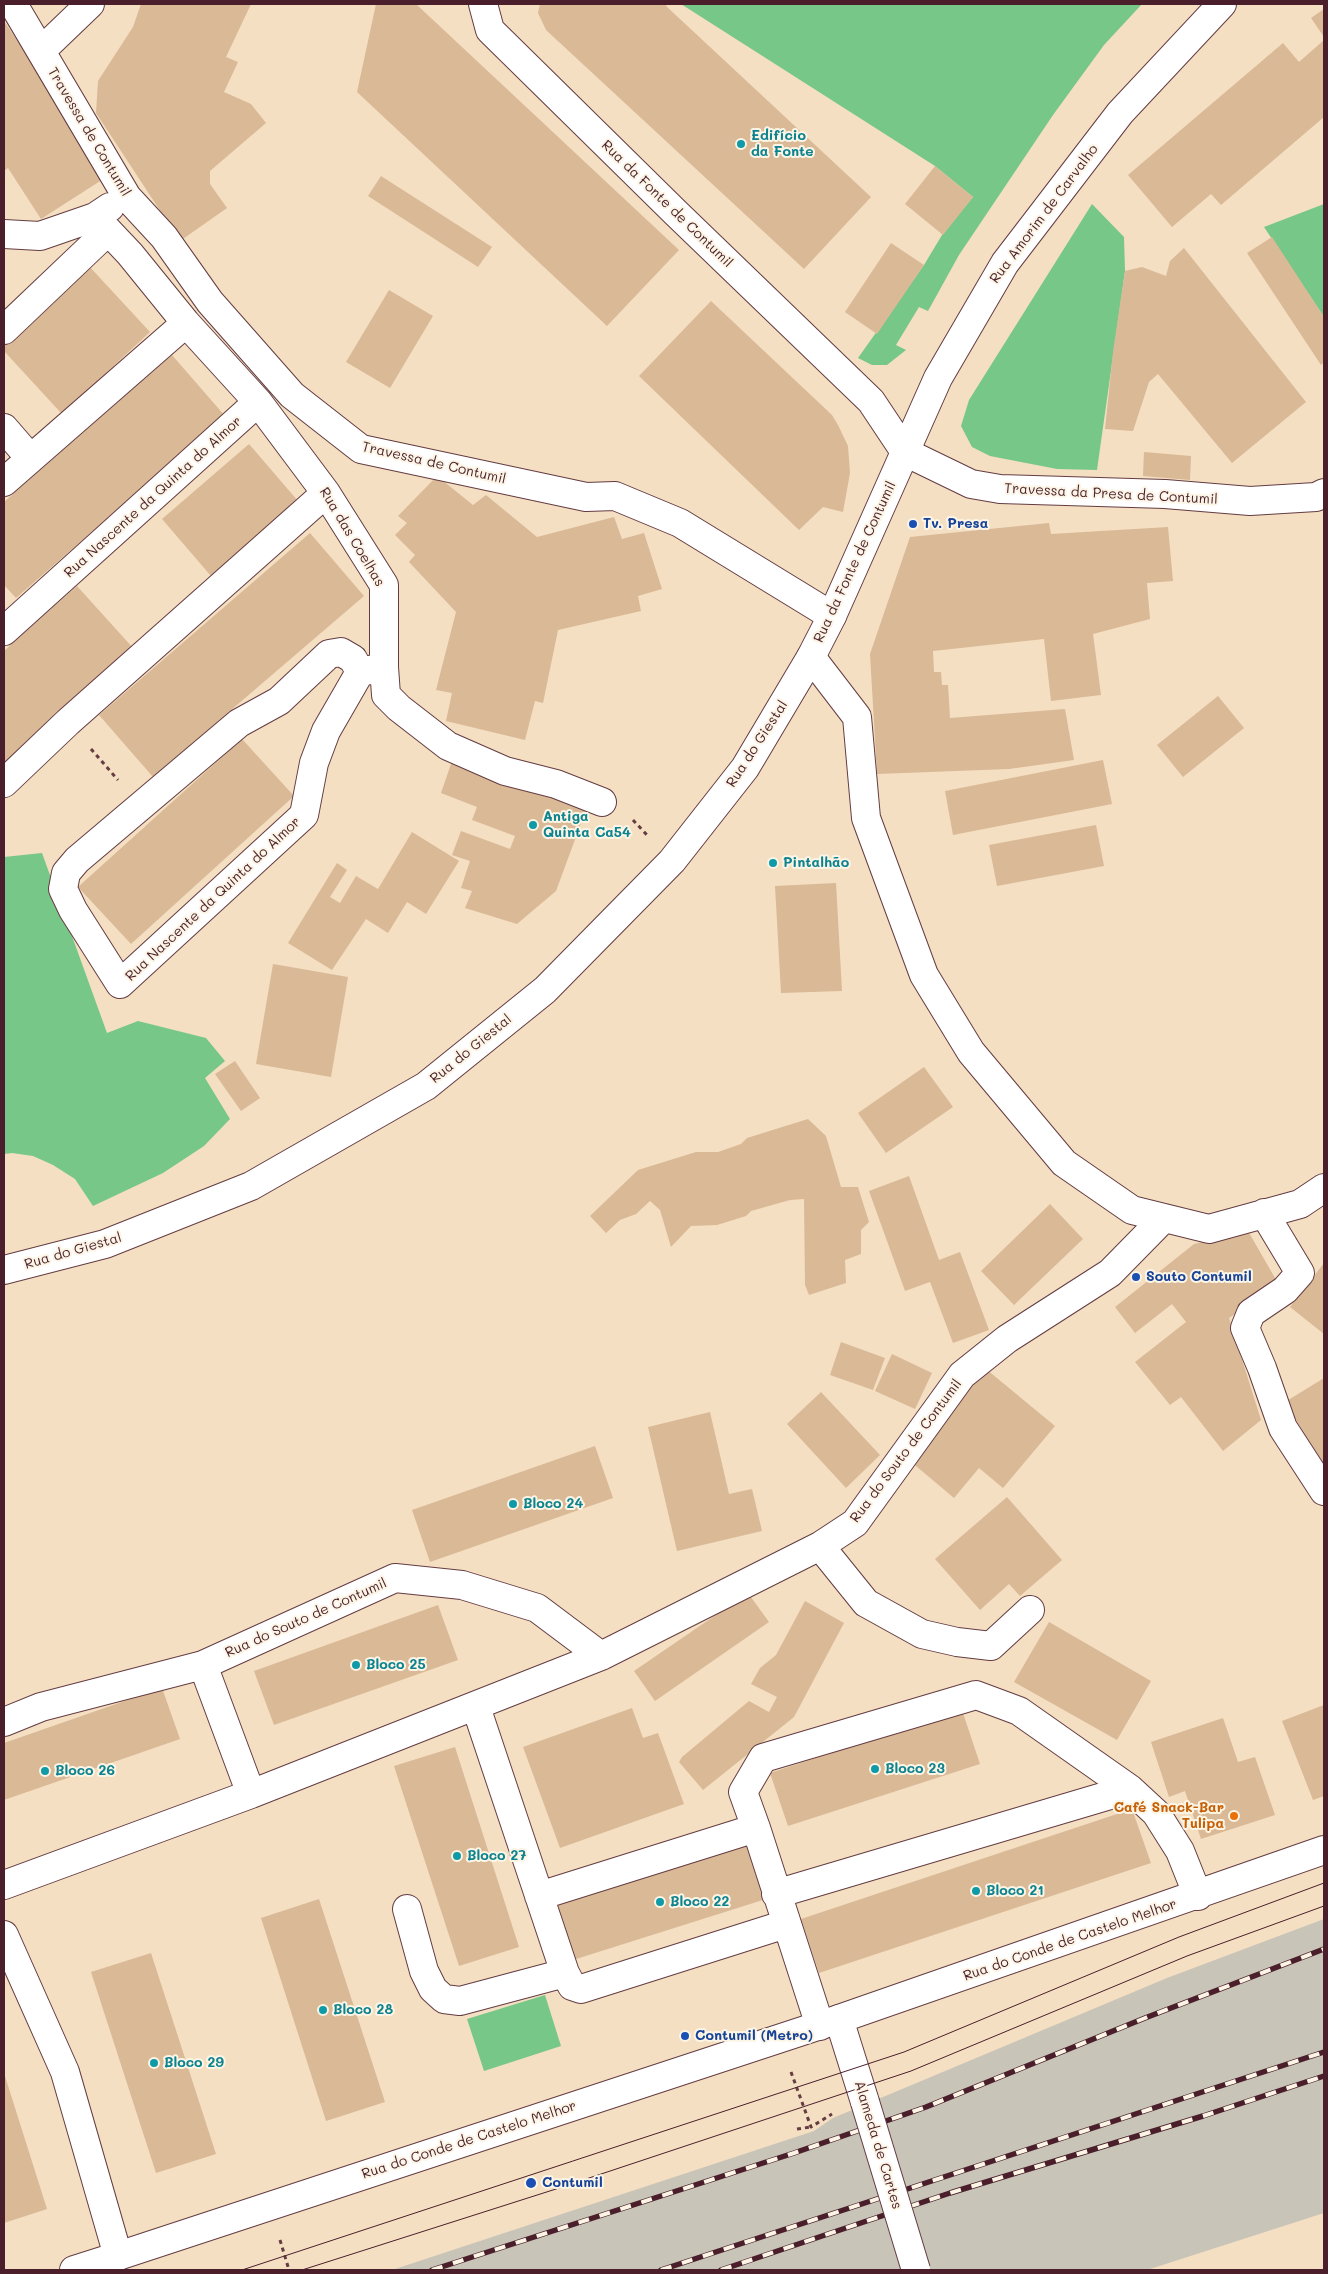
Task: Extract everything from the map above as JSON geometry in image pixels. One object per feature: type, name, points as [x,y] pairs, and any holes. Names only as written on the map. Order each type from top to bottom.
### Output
[{"type":"street","name":"Travessa de Contumil","points":[[13,4],[126,197],[164,237],[210,302],[292,396],[361,449],[586,497],[615,496],[680,523],[798,593],[832,616]]},
{"type":"street","points":[[41,51],[90,4]]},
{"type":"street","name":"Rua da Fonte de Contumil","points":[[483,4],[490,30],[871,401],[905,452],[832,616],[810,657],[857,717],[866,818],[924,975],[971,1052],[1064,1162],[1132,1210],[1164,1218]]},
{"type":"street","name":"Rua Amorim de Carvalho","points":[[905,452],[938,378],[1005,263],[1120,113],[1222,4]]},
{"type":"street","points":[[4,330],[126,197]]},
{"type":"street","points":[[4,234],[40,236],[101,224]]},
{"type":"street","name":"Rua das Coelhas","points":[[101,224],[130,254],[186,323],[258,402],[326,493],[384,585],[372,670],[386,694],[399,708],[448,746],[505,771],[556,784],[602,802]]},
{"type":"street","points":[[4,482],[186,323]]},
{"type":"street","name":"Rua Nascente da Quinta do Almor","points":[[4,631],[258,402]]},
{"type":"street","points":[[4,428],[30,458]]},
{"type":"street","name":"Travessa da Presa de Contumil","points":[[905,452],[971,484],[1000,490],[1164,494],[1250,502],[1316,497],[1324,493]]},
{"type":"street","points":[[4,783],[68,722],[326,493]]},
{"type":"street","name":"Rua Nascente da Quinta do Almor","points":[[341,652],[372,670],[326,731],[314,763],[304,815],[120,984],[73,910],[64,890],[66,873],[77,860],[239,723],[279,701],[329,654],[341,652]]},
{"type":"street","name":"Rua do Giestal","points":[[4,1270],[105,1244],[250,1186],[426,1086],[545,990],[672,861],[745,768],[810,657]]},
{"type":"street","points":[[1164,1218],[1209,1229],[1300,1204],[1324,1188]]},
{"type":"street","points":[[1264,1213],[1300,1272],[1285,1290],[1251,1313],[1244,1328],[1262,1368],[1283,1428],[1324,1490]]},
{"type":"street","name":"Rua do Souto de Contumil","points":[[4,1885],[251,1794],[476,1707],[601,1656],[820,1546],[855,1523],[962,1375],[1007,1338],[1110,1272],[1164,1218]]},
{"type":"street","points":[[820,1546],[866,1603],[922,1634],[957,1642],[991,1646],[1030,1610]]},
{"type":"street","name":"Rua do Souto de Contumil","points":[[4,1722],[41,1708],[203,1665],[395,1578],[462,1585],[538,1608],[601,1656]]},
{"type":"street","points":[[203,1665],[251,1794]]},
{"type":"street","points":[[829,2023],[786,1924],[743,1792],[763,1758],[976,1695],[1019,1711],[1130,1789],[1156,1813],[1180,1851],[1198,1896]]},
{"type":"street","points":[[476,1707],[565,1973],[572,1986],[581,1989],[786,1924]]},
{"type":"street","points":[[776,1894],[1130,1789]]},
{"type":"street","points":[[539,1896],[756,1828]]},
{"type":"street","name":"Rua do Conde de Castelo Melhor","points":[[74,2270],[829,2023],[1198,1896],[1324,1850]]},
{"type":"street","points":[[407,1909],[424,1971],[433,1989],[444,1998],[460,2001],[565,1973]]},
{"type":"street","points":[[4,1935],[65,2072],[118,2256]]},
{"type":"street","name":"Alameda de Cartes","points":[[829,2023],[865,2102],[916,2270]]},
{"type":"path","points":[[68,722],[141,806]]},
{"type":"path","points":[[602,802],[632,819],[672,861]]},
{"type":"path","points":[[780,2038],[811,2128]]},
{"type":"path","points":[[797,2130],[811,2128],[837,2110],[865,2102]]},
{"type":"path","points":[[278,2234],[289,2270]]},
{"type":"shaded area","points":[[1324,1919],[1324,2213],[1147,2270],[392,2270],[814,2131],[833,2118],[1167,1978]]},
{"type":"green space","points":[[681,4],[1142,4],[1104,45],[1053,115],[959,255],[928,311],[919,307],[896,345],[906,350],[887,365],[872,365],[858,358],[924,265],[942,235],[973,197],[935,166]]},
{"type":"green space","points":[[1092,204],[1124,237],[1125,271],[1097,470],[1057,469],[990,456],[972,447],[961,426],[969,400]]},
{"type":"green space","points":[[1324,204],[1324,317],[1264,227]]},
{"type":"green space","points":[[42,853],[107,1033],[138,1021],[206,1038],[225,1061],[205,1078],[230,1119],[204,1146],[163,1173],[93,1206],[75,1179],[53,1165],[33,1156],[12,1153],[4,1154],[4,857]]},
{"type":"green space","points":[[545,1995],[561,2046],[484,2071],[467,2019]]},
{"type":"building","points":[[141,4],[251,4],[226,57],[238,62],[224,92],[251,104],[266,123],[210,171],[210,184],[227,208],[180,241],[96,113],[98,81],[133,27]]},
{"type":"building","points":[[376,4],[416,4],[679,250],[607,326],[357,92]]},
{"type":"building","name":"Edifício da Fonte","points":[[540,4],[667,4],[666,6],[871,197],[804,269],[546,30],[538,13]]},
{"type":"building","points":[[1324,9],[1324,37],[1311,18]]},
{"type":"building","points":[[4,21],[108,176],[41,219],[8,168],[4,171]]},
{"type":"building","points":[[1324,40],[1324,117],[1221,205],[1211,194],[1172,227],[1128,175],[1283,43],[1299,62]]},
{"type":"building","points":[[935,166],[973,197],[943,235],[905,204]]},
{"type":"building","points":[[381,176],[492,247],[478,267],[368,196]]},
{"type":"building","points":[[1272,237],[1324,317],[1324,362],[1321,365],[1247,253]]},
{"type":"building","points":[[891,243],[924,265],[877,334],[845,312]]},
{"type":"building","points":[[1184,248],[1306,402],[1232,463],[1158,374],[1149,382],[1133,431],[1105,429],[1113,352],[1125,271],[1142,267],[1166,276],[1170,261]]},
{"type":"building","points":[[88,265],[150,332],[62,414],[4,351],[4,344]]},
{"type":"building","points":[[389,290],[433,316],[390,388],[346,362]]},
{"type":"building","points":[[711,301],[832,415],[848,446],[850,473],[843,512],[823,507],[799,530],[639,376]]},
{"type":"building","points":[[172,355],[225,416],[16,598],[4,585],[4,502]]},
{"type":"building","points":[[249,444],[298,501],[211,576],[162,519]]},
{"type":"building","points":[[1144,452],[1191,456],[1190,480],[1143,476]]},
{"type":"building","points":[[437,476],[473,505],[486,495],[537,537],[614,517],[622,539],[644,533],[662,589],[638,596],[641,611],[558,630],[543,703],[535,701],[525,740],[446,721],[452,693],[436,690],[456,612],[409,562],[415,555],[395,535],[407,523],[398,516]]},
{"type":"building","points":[[1049,523],[1051,534],[1168,527],[1173,581],[1147,583],[1150,619],[1093,634],[1101,695],[1051,701],[1044,639],[933,651],[934,672],[941,672],[942,685],[948,685],[950,718],[1065,709],[1074,760],[1009,769],[877,774],[870,654],[910,537]]},
{"type":"building","points":[[310,533],[364,596],[153,777],[99,715]]},
{"type":"building","points":[[77,586],[133,648],[4,763],[4,651]]},
{"type":"building","points":[[1218,696],[1244,728],[1183,777],[1157,745]]},
{"type":"building","points":[[242,739],[294,796],[131,944],[78,887]]},
{"type":"building","name":"Antiga Quinta Ca54","points":[[453,758],[587,807],[556,891],[517,924],[465,908],[472,891],[461,888],[470,861],[452,855],[461,831],[510,849],[515,836],[472,820],[477,807],[441,793]]},
{"type":"building","points":[[1103,760],[1112,804],[953,835],[945,791]]},
{"type":"building","points":[[1096,825],[1104,866],[997,886],[989,845]]},
{"type":"building","points":[[412,832],[459,861],[426,914],[407,902],[388,933],[366,919],[332,970],[288,943],[337,863],[347,870],[330,897],[340,903],[356,876],[378,889]]},
{"type":"building","points":[[836,883],[842,991],[781,993],[775,886]]},
{"type":"building","points":[[273,964],[348,977],[331,1077],[256,1064]]},
{"type":"building","points":[[235,1061],[260,1098],[241,1111],[215,1074]]},
{"type":"building","points":[[924,1067],[953,1107],[886,1153],[858,1113]]},
{"type":"building","points":[[808,1119],[826,1136],[841,1187],[858,1187],[869,1222],[861,1230],[861,1254],[845,1260],[846,1283],[809,1295],[805,1285],[804,1199],[790,1200],[751,1211],[746,1216],[717,1225],[691,1226],[671,1247],[660,1210],[650,1201],[636,1214],[620,1220],[606,1233],[590,1216],[638,1170],[696,1152],[718,1152],[741,1144],[747,1138]]},
{"type":"building","points":[[909,1176],[939,1260],[960,1252],[989,1330],[953,1343],[930,1282],[905,1291],[869,1191]]},
{"type":"building","points":[[1050,1204],[1083,1239],[1014,1305],[981,1271]]},
{"type":"building","points":[[1248,1231],[1279,1285],[1229,1318],[1261,1420],[1223,1451],[1181,1397],[1170,1405],[1135,1362],[1186,1322],[1172,1304],[1135,1333],[1115,1307],[1194,1244]]},
{"type":"building","points":[[1324,1263],[1324,1334],[1290,1307]]},
{"type":"building","points":[[841,1342],[885,1358],[873,1390],[830,1375]]},
{"type":"building","points":[[892,1354],[932,1373],[915,1409],[875,1391]]},
{"type":"building","points":[[986,1369],[1055,1426],[1003,1488],[979,1468],[954,1498],[910,1461]]},
{"type":"building","points":[[1324,1378],[1324,1466],[1285,1402]]},
{"type":"building","points":[[821,1392],[880,1455],[846,1488],[787,1424]]},
{"type":"building","points":[[710,1412],[729,1494],[752,1489],[762,1531],[677,1551],[648,1427]]},
{"type":"building","name":"Bloco 24","points":[[595,1446],[613,1498],[430,1562],[412,1510]]},
{"type":"building","points":[[1007,1497],[1062,1560],[1020,1596],[1009,1584],[980,1610],[935,1559]]},
{"type":"building","points":[[748,1593],[769,1622],[655,1701],[634,1671]]},
{"type":"building","points":[[805,1601],[844,1623],[794,1717],[703,1790],[679,1762],[682,1757],[749,1701],[769,1712],[777,1697],[751,1684],[760,1668],[776,1655]]},
{"type":"building","name":"Bloco 25","points":[[438,1605],[458,1660],[274,1725],[254,1671]]},
{"type":"building","points":[[1049,1622],[1151,1681],[1117,1740],[1014,1682]]},
{"type":"building","name":"Bloco 26","points":[[162,1688],[180,1739],[4,1800],[4,1743]]},
{"type":"building","points":[[1324,1705],[1324,1796],[1313,1800],[1282,1721]]},
{"type":"building","points":[[632,1708],[643,1738],[658,1733],[684,1804],[560,1848],[523,1747]]},
{"type":"building","name":"Bloco 23","points":[[962,1710],[980,1764],[788,1826],[770,1773]]},
{"type":"building","points":[[1223,1718],[1238,1762],[1255,1757],[1275,1815],[1201,1839],[1185,1791],[1169,1797],[1151,1742]]},
{"type":"building","name":"Bloco 27","points":[[455,1747],[519,1947],[459,1966],[394,1766]]},
{"type":"building","name":"Bloco 21","points":[[1132,1809],[1151,1863],[819,1973],[801,1919]]},
{"type":"building","name":"Bloco 22","points":[[748,1844],[766,1899],[573,1960],[555,1905]]},
{"type":"building","name":"Bloco 28","points":[[319,1899],[385,2102],[326,2121],[261,1918]]},
{"type":"building","name":"Bloco 29","points":[[151,1953],[216,2154],[156,2173],[91,1972]]},
{"type":"building","points":[[4,2073],[47,2209],[4,2223]]},
{"type":"tram line","points":[[242,2270],[904,2052],[1179,1937],[1324,1883]]},
{"type":"tram line","points":[[302,2270],[556,2189],[911,2071],[1187,1956],[1324,1906]]},
{"type":"railway","points":[[432,2270],[794,2153],[926,2107],[1145,2018],[1324,1949]]},
{"type":"railway","points":[[661,2270],[1324,2052]]},
{"type":"railway","points":[[721,2270],[950,2193],[1203,2116],[1324,2076]]},
{"type":"place","name":"Edifício da Fonte","points":[[741,144]]},
{"type":"place","name":"Tv. Presa","points":[[913,524]]},
{"type":"place","name":"Antiga Quinta Ca54","points":[[533,825]]},
{"type":"place","name":"Pintalhão","points":[[773,863]]},
{"type":"place","name":"Souto Contumil","points":[[1136,1277]]},
{"type":"place","name":"Bloco 24","points":[[513,1504]]},
{"type":"place","name":"Bloco 25","points":[[356,1665]]},
{"type":"place","name":"Bloco 23","points":[[875,1769]]},
{"type":"place","name":"Bloco 26","points":[[45,1771]]},
{"type":"place","name":"Café Snack-Bar Tulipa","points":[[1234,1816]]},
{"type":"place","name":"Bloco 27","points":[[457,1856]]},
{"type":"place","name":"Bloco 21","points":[[976,1891]]},
{"type":"place","name":"Bloco 22","points":[[660,1902]]},
{"type":"place","name":"Bloco 28","points":[[323,2010]]},
{"type":"place","name":"Contumil (Metro)","points":[[685,2036]]},
{"type":"place","name":"Bloco 29","points":[[154,2063]]},
{"type":"place","name":"Contumil","points":[[531,2183]]}]
